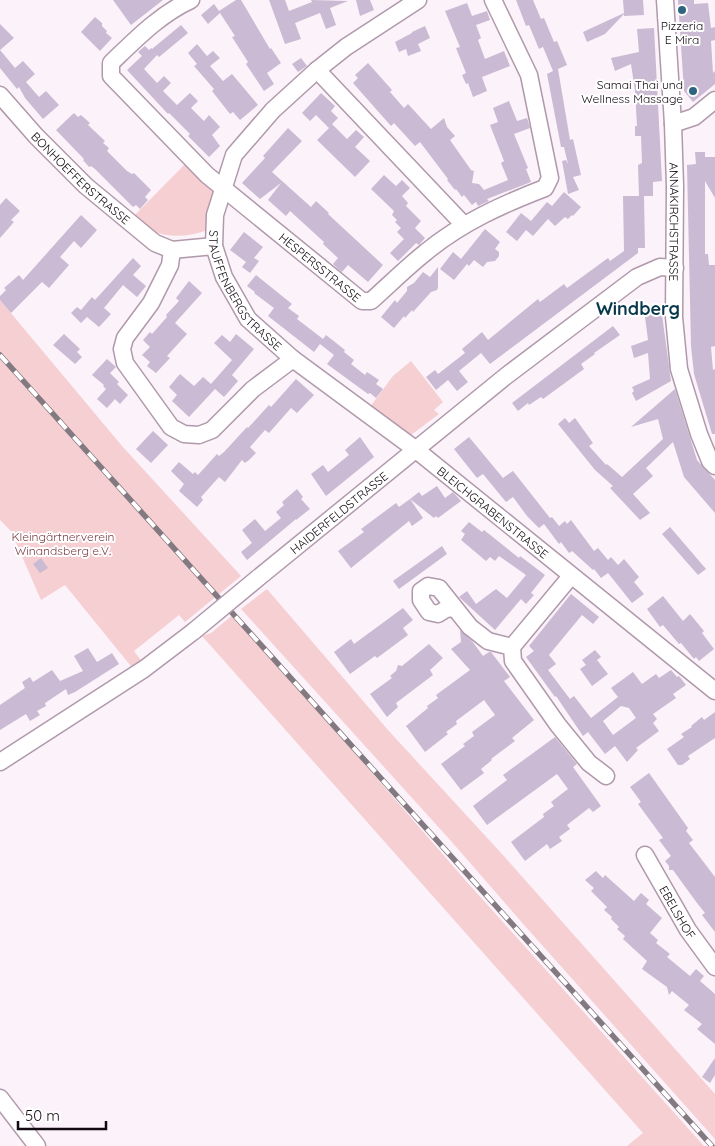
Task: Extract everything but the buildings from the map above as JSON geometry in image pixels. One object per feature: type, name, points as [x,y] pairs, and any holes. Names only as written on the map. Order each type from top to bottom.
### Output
[{"type":"street","name":"HESPERSSTRASSE","points":[[191,0],[143,32],[111,63],[111,76],[222,189],[362,301],[371,301],[426,251],[464,225],[508,202],[545,188],[550,178],[529,75],[493,0]]},
{"type":"street","name":"ANNAKIRCHSTRASSE","points":[[665,0],[673,124],[674,317],[678,369],[698,434],[710,461],[715,466]]},
{"type":"street","name":"STAUFFENBERGSTRASSE","points":[[409,2],[317,70],[273,110],[234,155],[215,215],[214,246],[224,277],[248,319],[293,359],[415,450]]},
{"type":"street","points":[[317,70],[464,225]]},
{"type":"street","name":"BONHOEFFERSTRASSE","points":[[0,95],[36,136],[86,186],[155,243],[172,250]]},
{"type":"street","points":[[673,124],[694,117],[715,100]]},
{"type":"street","points":[[214,246],[172,250],[170,264],[151,304],[125,338],[122,349],[125,363],[171,427],[184,434],[199,435],[212,430],[253,390],[293,359]]},
{"type":"street","name":"HAIDERFELDSTRASSE","points":[[0,762],[83,710],[148,666],[194,631],[506,376],[637,277],[660,267],[675,268]]},
{"type":"street","name":"BLEICHGRABENSTRASSE","points":[[415,450],[715,691]]},
{"type":"street","points":[[571,576],[512,647],[513,661],[558,725],[589,763],[606,776]]},
{"type":"street","points":[[454,608],[470,627],[488,641],[512,647]]},
{"type":"street","name":"EBELSHOF","points":[[646,854],[688,930],[715,967]]},
{"type":"street","points":[[0,1098],[37,1146]]},
{"type":"green space","points":[[187,162],[213,188],[208,230],[195,234],[174,236],[150,230],[134,216]]},
{"type":"green space","name":"Kleingärtnerverein Winandsberg e.V.","points":[[0,300],[122,446],[241,576],[185,622],[179,615],[134,651],[143,663],[143,681],[65,585],[41,600],[11,531],[0,520]]},
{"type":"green space","points":[[411,361],[443,402],[434,410],[439,414],[411,435],[370,407],[393,376]]},
{"type":"green space","points":[[267,589],[388,730],[502,854],[715,1094],[715,1139],[451,841],[241,609]]},
{"type":"green space","points":[[234,614],[466,881],[704,1146],[627,1146],[643,1133],[202,636],[211,633]]},
{"type":"railway","points":[[0,355],[712,1146]]},
{"type":"place","name":"Pizzeria E Mira","points":[[682,10]]},
{"type":"place","name":"Samai Thai und Wellness Massage","points":[[693,91]]},
{"type":"district","name":"Windberg","points":[[638,308]]}]
